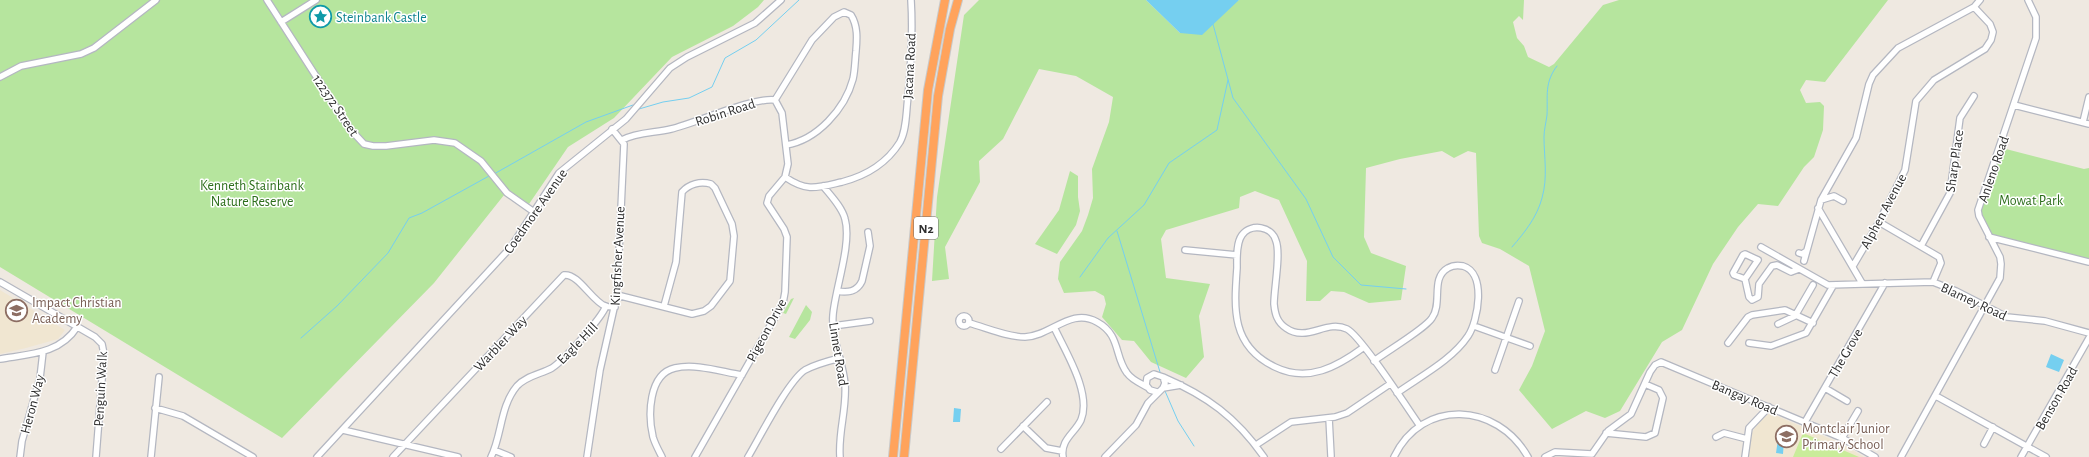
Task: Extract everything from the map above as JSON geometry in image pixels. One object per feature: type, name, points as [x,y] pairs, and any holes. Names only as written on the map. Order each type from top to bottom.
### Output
[{"type":"highway","name":"N2","points":[[893,457],[926,105],[945,0]]},
{"type":"highway","name":"N2","points":[[904,457],[938,96],[950,29],[958,0]]},
{"type":"street","points":[[0,77],[21,66],[81,54],[94,48],[156,0]]},
{"type":"street","name":"122372 Street","points":[[268,0],[350,129],[364,144],[386,146],[434,140],[455,143],[481,161],[506,192],[534,212]]},
{"type":"street","points":[[281,22],[316,0]]},
{"type":"street","name":"Coedmore Avenue","points":[[317,457],[511,247],[559,173],[626,119],[670,68],[755,23],[781,0]]},
{"type":"street","name":"Jacana Road","points":[[823,186],[869,172],[891,154],[903,132],[912,52],[911,0]]},
{"type":"street","points":[[1804,261],[1821,200],[1856,138],[1868,84],[1873,75],[1898,48],[1974,7],[1980,0]]},
{"type":"street","name":"Anleno Road","points":[[1901,457],[1996,288],[2001,271],[2000,257],[1989,237],[1978,210],[2038,30],[2035,12],[2028,0]]},
{"type":"street","name":"Alphen Avenue","points":[[1852,266],[1878,222],[1905,170],[1916,101],[1934,80],[1985,49],[1991,40],[1992,32],[1990,24],[1974,7]]},
{"type":"street","points":[[775,100],[812,40],[838,14],[844,12],[851,15],[856,29],[854,69],[853,79],[843,101],[837,113],[816,131],[797,143],[786,146]]},
{"type":"street","name":"Sharp Place","points":[[1921,246],[1950,193],[1960,118],[1974,96]]},
{"type":"street","points":[[2014,105],[2086,123],[2089,96]]},
{"type":"street","name":"Robin Road","points":[[622,140],[636,135],[682,126],[758,101],[775,100],[782,113],[788,164],[785,177]]},
{"type":"street","points":[[612,129],[622,140]]},
{"type":"street","name":"Kingfisher Avenue","points":[[587,457],[600,370],[617,295],[622,140]]},
{"type":"street","points":[[785,177],[804,187],[823,186]]},
{"type":"street","name":"Pigeon Drive","points":[[695,457],[785,298],[787,237],[784,229],[767,203],[769,196],[785,177]]},
{"type":"street","points":[[617,295],[664,306],[682,312],[698,313],[710,306],[730,281],[732,274],[734,229],[715,188],[710,184],[697,183],[686,188],[682,192],[676,262],[664,306]]},
{"type":"street","name":"Linnet Road","points":[[823,186],[843,213],[846,225],[843,260],[833,316],[833,326],[845,383],[846,402],[840,437],[840,457]]},
{"type":"street","points":[[1821,200],[1834,196],[1842,201]]},
{"type":"street","points":[[1818,208],[1862,284]]},
{"type":"street","points":[[1878,222],[1941,258],[1941,263],[1933,282]]},
{"type":"street","points":[[1364,347],[1340,364],[1325,371],[1314,373],[1303,374],[1281,370],[1260,358],[1241,336],[1235,318],[1237,255],[1240,239],[1246,232],[1259,228],[1268,230],[1275,237],[1277,245],[1274,304],[1275,313],[1281,324],[1293,332],[1300,334],[1328,327],[1341,327],[1351,331],[1364,347],[1420,426]]},
{"type":"street","points":[[837,291],[851,291],[860,286],[870,246],[868,232]]},
{"type":"street","points":[[1989,237],[2089,262]]},
{"type":"street","points":[[1749,342],[1766,346],[1775,345],[1806,333],[1833,286],[1761,247]]},
{"type":"street","points":[[1185,250],[1237,255]]},
{"type":"street","points":[[1799,254],[1806,252]]},
{"type":"street","points":[[1745,279],[1734,275],[1734,273],[1743,255],[1746,253],[1757,258],[1758,262],[1745,279],[1749,297],[1754,299],[1758,297],[1759,284],[1772,266],[1777,265],[1791,272],[1799,268]]},
{"type":"street","points":[[1374,361],[1432,318],[1437,306],[1440,276],[1449,267],[1461,266],[1468,268],[1476,277],[1477,311],[1474,326],[1456,350],[1397,393]]},
{"type":"street","name":"Warbler Way","points":[[393,457],[564,275],[568,274],[574,278],[606,306]]},
{"type":"street","name":"Penguin Walk","points":[[0,282],[99,340],[104,350],[96,457]]},
{"type":"street","name":"Blamey Road","points":[[1833,286],[1933,282],[1956,291],[1985,307],[2013,319],[2045,321],[2089,333]]},
{"type":"street","name":"The Grove","points":[[1805,422],[1885,284]]},
{"type":"street","points":[[1778,324],[1792,319],[1796,315],[1813,285]]},
{"type":"street","points":[[1495,370],[1519,301]]},
{"type":"street","points":[[606,306],[615,307]]},
{"type":"street","name":"Eagle Hill","points":[[491,457],[506,406],[517,386],[553,367],[599,320],[606,306]]},
{"type":"street","points":[[1728,343],[1749,316],[1781,310],[1813,323]]},
{"type":"street","points":[[969,323],[1015,336],[1036,335],[1054,328],[1063,322],[1078,318],[1097,322],[1105,327],[1114,339],[1125,371],[1136,381],[1157,392]]},
{"type":"street","points":[[833,326],[870,322]]},
{"type":"street","points":[[1474,326],[1530,346]]},
{"type":"street","points":[[0,359],[43,352],[62,344],[77,327]]},
{"type":"street","points":[[1024,426],[1046,448],[1063,454],[1067,438],[1081,418],[1083,405],[1077,377],[1054,328]]},
{"type":"street","name":"Benson Road","points":[[2021,457],[2089,338]]},
{"type":"street","name":"Heron Way","points":[[20,457],[22,442],[40,378],[43,352]]},
{"type":"street","points":[[748,457],[793,381],[814,366],[840,358]]},
{"type":"street","name":"Bangay Road","points":[[1645,384],[1650,372],[1657,364],[1662,363],[1673,366],[1842,438],[1875,457]]},
{"type":"street","points":[[662,457],[652,432],[651,404],[657,384],[665,372],[674,368],[689,367],[742,375]]},
{"type":"street","points":[[1136,381],[1146,380],[1154,374],[1163,376],[1181,385],[1233,419],[1256,445],[1264,457]]},
{"type":"street","points":[[151,457],[159,376]]},
{"type":"street","points":[[1163,376],[1165,383],[1163,388]]},
{"type":"street","points":[[1146,380],[1148,403]]},
{"type":"street","points":[[1256,445],[1290,422],[1328,418],[1341,415],[1354,409],[1390,384]]},
{"type":"street","points":[[1545,457],[1555,452],[1593,456],[1606,434],[1631,414],[1645,384],[1659,390],[1662,394],[1663,402],[1655,433],[1646,437],[1606,434]]},
{"type":"street","points":[[1105,457],[1136,425],[1148,403],[1157,392],[1163,388],[1181,385]]},
{"type":"street","points":[[1825,388],[1847,400]]},
{"type":"street","points":[[1936,396],[2046,457]]},
{"type":"street","points":[[1001,449],[1047,402]]},
{"type":"street","points":[[1745,457],[1747,439],[1752,423],[1769,407]]},
{"type":"street","points":[[155,408],[183,416],[253,457]]},
{"type":"street","points":[[1842,438],[1858,411]]},
{"type":"street","points":[[1394,457],[1403,441],[1420,426],[1430,420],[1448,415],[1465,414],[1482,417],[1499,425],[1509,434],[1528,457]]},
{"type":"street","points":[[1328,418],[1332,457]]},
{"type":"street","points":[[1984,444],[1993,427]]},
{"type":"street","points":[[343,430],[458,457]]},
{"type":"street","points":[[1716,437],[1724,433],[1747,439]]},
{"type":"street","points":[[494,450],[510,457]]},
{"type":"shaded area","name":"Impact Christian Academy","points":[[0,290],[65,330],[58,339],[0,354]]},
{"type":"shaded area","name":"Montclair Junior Primary School","points":[[1770,413],[1842,444],[1864,457],[1748,457],[1751,434],[1759,422]]},
{"type":"green space","name":"Kenneth Stainbank Nature Reserve","points":[[0,0],[764,0],[758,7],[733,26],[672,57],[614,118],[568,147],[529,204],[508,190],[434,283],[282,438],[0,267]]},
{"type":"green space","points":[[979,0],[1146,0],[1180,33],[1239,0],[1524,0],[1523,20],[1519,16],[1513,22],[1517,38],[1524,46],[1528,57],[1549,67],[1554,64],[1603,5],[1619,0],[1888,0],[1825,82],[1806,80],[1800,90],[1806,103],[1820,102],[1824,106],[1823,130],[1814,157],[1804,167],[1778,206],[1758,204],[1738,227],[1713,264],[1682,330],[1662,342],[1620,411],[1605,418],[1586,411],[1552,429],[1519,390],[1532,366],[1545,331],[1529,266],[1500,249],[1482,243],[1479,236],[1476,153],[1468,151],[1454,158],[1442,151],[1400,159],[1366,168],[1364,237],[1371,253],[1406,266],[1401,300],[1369,303],[1344,292],[1331,291],[1320,301],[1306,301],[1307,261],[1279,200],[1255,191],[1240,197],[1239,208],[1166,230],[1161,239],[1166,278],[1210,284],[1199,316],[1204,357],[1186,378],[1151,362],[1134,341],[1122,340],[1102,317],[1106,304],[1104,296],[1095,291],[1064,293],[1058,279],[1060,262],[1082,231],[1088,215],[1093,198],[1092,169],[1109,122],[1113,97],[1076,76],[1039,69],[1003,139],[979,161],[980,182],[945,247],[949,279],[932,281],[937,197],[964,15]]},
{"type":"green space","name":"Mowat Park","points":[[2002,148],[2084,169],[2089,168],[2089,260],[1991,235],[1980,213]]},
{"type":"green space","points":[[1070,171],[1078,176],[1080,211],[1076,225],[1057,254],[1035,244],[1059,210]]},
{"type":"green space","points":[[794,298],[786,314],[783,313],[791,299]]},
{"type":"green space","points":[[806,305],[812,312],[810,320],[795,339],[789,337]]},
{"type":"green space","points":[[1803,433],[1859,457],[1793,457]]},
{"type":"water","points":[[1146,0],[1239,0],[1202,35],[1180,33]]},
{"type":"water","points":[[2051,354],[2064,360],[2059,372],[2046,367]]},
{"type":"water","points":[[954,408],[961,409],[960,422],[953,422]]},
{"type":"water","points":[[1778,439],[1784,440],[1783,454],[1776,453]]},
{"type":"waterway","points":[[639,109],[663,102],[689,98],[712,87],[725,58],[756,40],[799,0]]},
{"type":"waterway","points":[[1213,24],[1233,98],[1306,199],[1333,257],[1361,285],[1406,289]]},
{"type":"waterway","points":[[1512,247],[1534,218],[1540,205],[1544,190],[1544,137],[1547,115],[1548,84],[1557,66]]},
{"type":"waterway","points":[[1080,277],[1108,238],[1144,205],[1169,163],[1217,130],[1228,80]]},
{"type":"waterway","points":[[494,174],[586,122],[633,105]]},
{"type":"waterway","points":[[301,338],[337,306],[388,253],[409,218],[422,213],[489,176]]},
{"type":"waterway","points":[[1117,231],[1160,372]]},
{"type":"waterway","points":[[1165,391],[1178,421],[1194,446]]},
{"type":"place","name":"Steinbank Castle","points":[[320,17]]},
{"type":"place","name":"Impact Christian Academy","points":[[16,310]]},
{"type":"place","name":"Montclair Junior Primary School","points":[[1787,436]]}]
